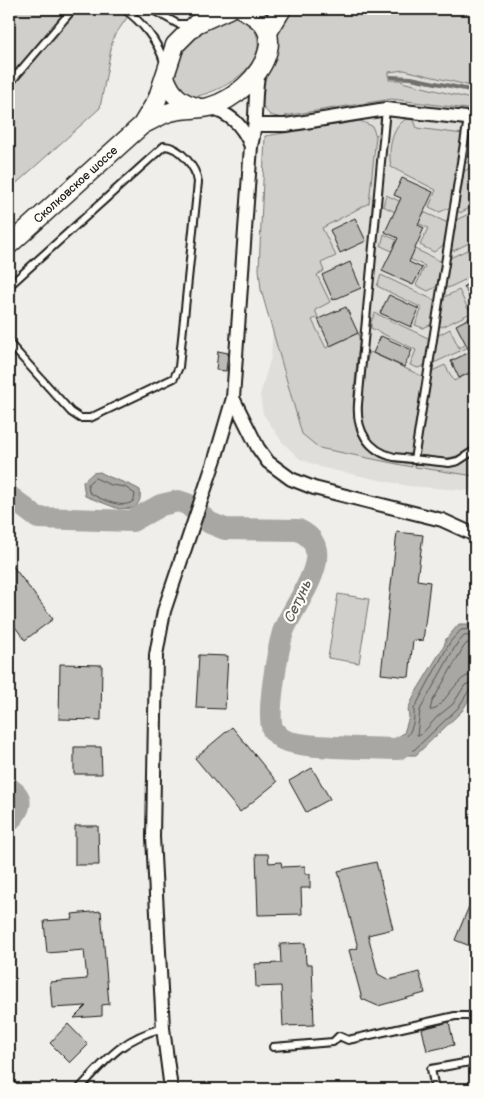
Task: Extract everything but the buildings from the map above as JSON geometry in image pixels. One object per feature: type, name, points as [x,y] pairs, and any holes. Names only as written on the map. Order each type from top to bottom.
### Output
[{"type":"street","points":[[142,125],[157,100],[175,45],[196,24],[229,9]]},
{"type":"street","points":[[242,9],[256,16],[268,32]]},
{"type":"street","points":[[142,125],[167,113],[201,107],[229,98],[252,79],[268,52],[268,32],[282,9]]},
{"type":"street","points":[[171,1089],[163,1028],[153,837],[156,655],[164,611],[233,398],[251,146],[256,125],[256,90],[259,70]]},
{"type":"street","points":[[166,73],[170,90],[181,102],[230,116],[238,123],[251,146]]},
{"type":"street","points":[[256,125],[286,125],[386,109],[472,118]]},
{"type":"street","name":"Сколковское шоссе","points":[[9,245],[142,125]]},
{"type":"street","points":[[233,398],[258,448],[268,462],[291,479],[314,488],[442,520],[475,535]]},
{"type":"lane","points":[[9,84],[73,9]]},
{"type":"lane","points":[[124,9],[131,12],[160,48],[166,73]]},
{"type":"lane","points":[[151,9],[178,24],[196,24]]},
{"type":"lane","points":[[386,109],[358,419],[364,436],[378,452],[394,457],[449,463],[458,461],[475,450]]},
{"type":"lane","points":[[414,460],[472,118]]},
{"type":"lane","points":[[9,286],[164,146],[177,149],[194,171],[197,176],[197,192],[179,367],[174,378],[90,418],[80,418],[71,412],[9,343]]},
{"type":"lane","points":[[273,1047],[334,1042],[339,1036],[348,1040],[455,1016],[475,1016]]},
{"type":"lane","points":[[79,1089],[124,1044],[139,1035],[163,1028]]},
{"type":"lane","points":[[436,1089],[431,1069],[470,1062],[475,1058]]},
{"type":"shaded area","points":[[9,9],[133,9],[113,38],[100,108],[9,190]]},
{"type":"shaded area","points":[[285,9],[475,9],[475,87],[404,70],[389,72],[389,80],[402,80],[402,82],[475,100],[475,110],[392,99],[290,115],[285,116],[285,119],[270,115],[261,105],[261,92],[271,44]]},
{"type":"shaded area","points":[[475,9],[475,491],[408,486],[323,468],[300,459],[283,443],[263,414],[260,395],[271,357],[286,117],[290,112]]},
{"type":"shaded area","points":[[234,17],[245,18],[255,32],[258,45],[255,58],[246,70],[234,80],[221,88],[192,97],[179,87],[174,75],[175,62],[194,38],[207,28]]},
{"type":"shaded area","points":[[406,119],[414,120],[417,128],[463,134],[451,207],[440,212],[429,207],[436,190],[391,167],[390,147],[392,140],[397,128]]},
{"type":"shaded area","points":[[360,121],[372,126],[376,136],[369,203],[322,228],[336,256],[321,263],[324,271],[317,275],[330,302],[315,310],[318,317],[312,320],[326,348],[358,333],[359,343],[354,401],[356,428],[361,440],[370,450],[382,458],[412,464],[412,467],[319,448],[302,434],[261,290],[259,269],[265,136]]},
{"type":"shaded area","points":[[475,126],[475,159],[467,163],[465,161],[470,131]]},
{"type":"shaded area","points":[[475,165],[475,205],[460,213],[457,210],[464,171]]},
{"type":"shaded area","points":[[386,195],[448,223],[445,244],[434,252],[420,245],[428,228],[383,206]]},
{"type":"shaded area","points":[[475,211],[475,240],[453,251],[451,249],[456,220]]},
{"type":"shaded area","points":[[384,234],[442,262],[438,286],[428,291],[416,285],[425,266],[381,246]]},
{"type":"shaded area","points":[[467,250],[475,266],[475,275],[448,288],[445,286],[450,258]]},
{"type":"shaded area","points":[[381,275],[436,301],[432,324],[423,328],[415,325],[422,308],[377,286]]},
{"type":"shaded area","points":[[459,290],[468,309],[475,305],[475,311],[442,327],[439,325],[444,297]]},
{"type":"shaded area","points":[[375,313],[430,339],[426,365],[418,368],[410,365],[416,350],[371,328],[371,322]]},
{"type":"shaded area","points":[[450,329],[459,348],[475,340],[475,344],[436,362],[433,361],[437,336]]},
{"type":"shaded area","points":[[370,352],[424,377],[411,456],[385,450],[376,445],[365,430],[362,408],[365,367]]},
{"type":"shaded area","points":[[445,365],[454,381],[475,370],[475,444],[462,454],[448,458],[418,457],[432,371]]},
{"type":"shaded area","points":[[475,456],[475,476],[415,467],[415,464],[450,467]]},
{"type":"shaded area","points":[[338,594],[369,599],[359,663],[328,658]]},
{"type":"water","points":[[100,472],[140,490],[138,504],[134,508],[119,509],[85,496],[83,482],[93,473]]},
{"type":"water","points":[[459,624],[475,624],[475,690],[462,711],[416,755],[368,755],[373,742],[390,742],[404,733],[409,717],[408,709],[416,692],[444,646],[446,639]]},
{"type":"waterway","points":[[391,77],[411,78],[475,91]]},
{"type":"waterway","name":"Сетунь","points":[[9,496],[38,518],[132,521],[161,505],[178,501],[187,504],[210,523],[225,529],[298,530],[311,539],[316,550],[315,564],[304,593],[283,632],[278,652],[272,697],[271,722],[273,730],[281,738],[289,742],[318,746],[398,749],[402,746]]},
{"type":"waterway","name":"Сетунь","points":[[9,788],[17,796],[20,804],[9,821]]}]
